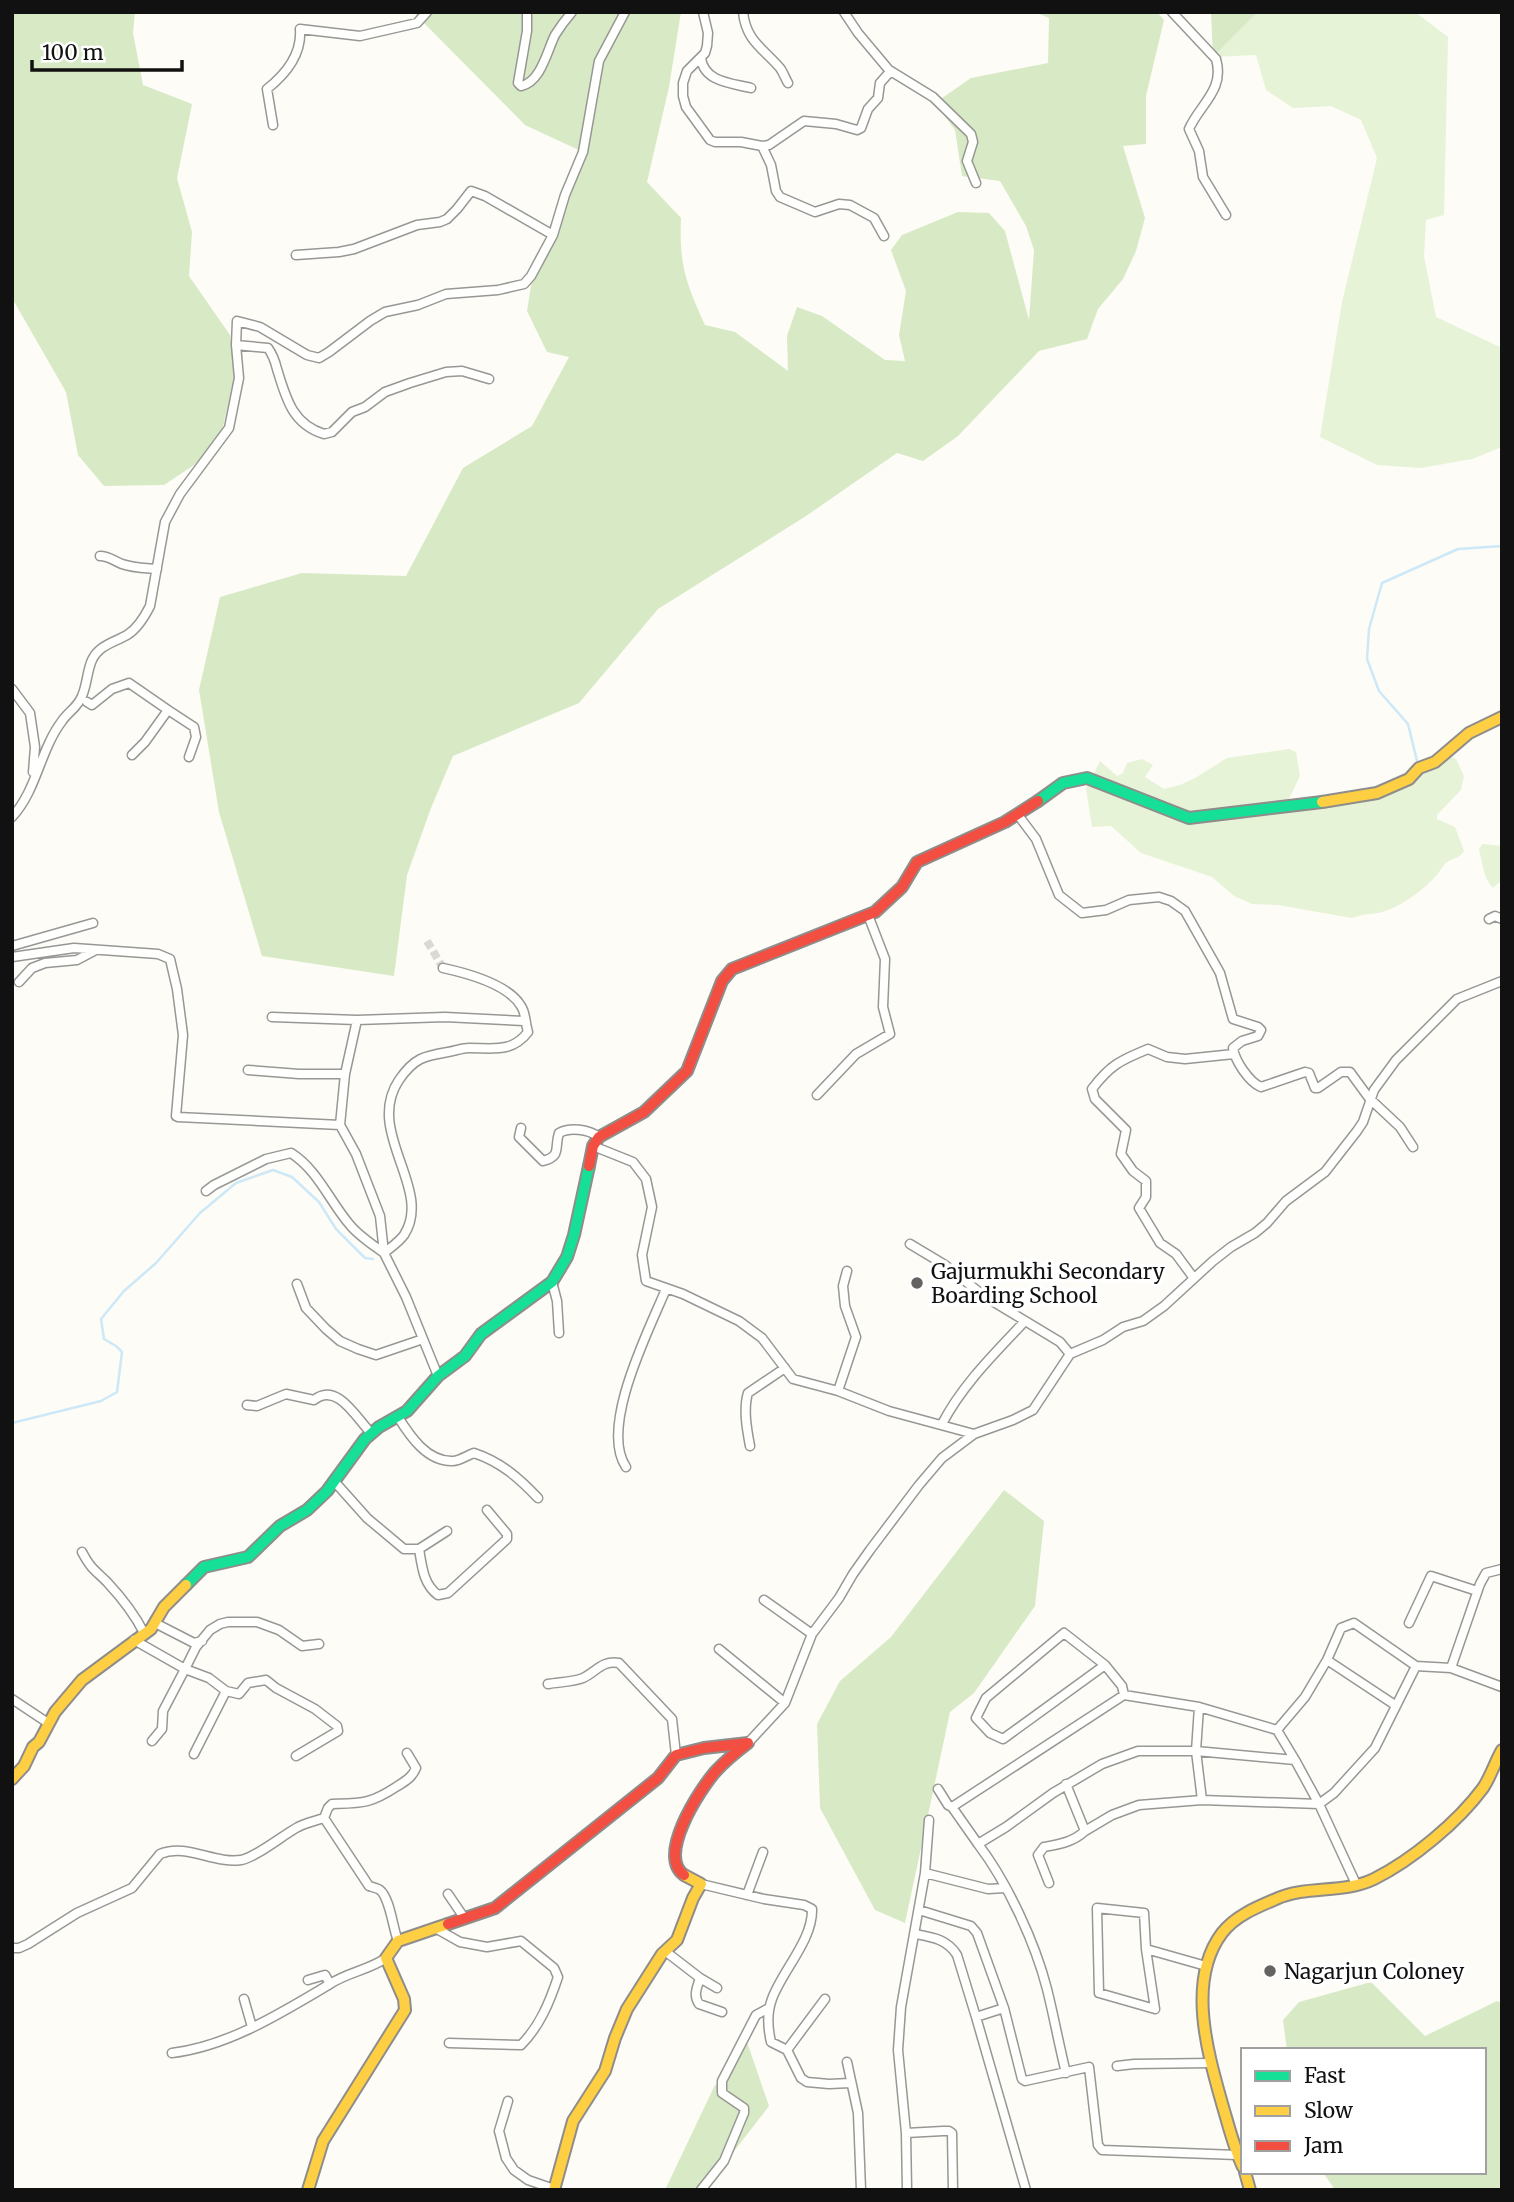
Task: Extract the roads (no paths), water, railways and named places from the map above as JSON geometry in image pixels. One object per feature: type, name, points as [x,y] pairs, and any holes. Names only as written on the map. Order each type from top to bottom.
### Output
[{"type":"street","points":[[273,125],[267,89],[292,62],[301,39],[300,29],[360,36],[416,23],[428,12]]},
{"type":"street","points":[[527,12],[527,31],[518,83],[521,86],[532,80],[542,67],[557,32],[572,12]]},
{"type":"street","points":[[12,817],[33,785],[38,768],[62,720],[73,711],[82,697],[92,659],[107,644],[128,635],[145,617],[150,606],[165,523],[180,494],[229,428],[239,377],[237,321],[260,327],[307,355],[319,358],[385,312],[418,305],[446,294],[498,290],[524,284],[553,235],[565,195],[583,152],[599,61],[625,12]]},
{"type":"street","points":[[703,12],[708,33],[707,47],[701,58],[687,71],[683,83],[686,107],[710,140],[715,142],[769,145],[804,121],[836,124],[860,130],[870,104],[878,98],[880,83],[889,70]]},
{"type":"street","points":[[743,12],[747,32],[780,69],[788,83]]},
{"type":"street","points":[[844,12],[889,70],[933,97],[971,134],[973,142],[967,161],[976,183]]},
{"type":"street","points":[[1172,12],[1216,58],[1219,68],[1212,96],[1189,129],[1199,151],[1203,177],[1226,215]]},
{"type":"street","points":[[701,58],[707,73],[722,81],[751,88]]},
{"type":"street","points":[[762,146],[771,164],[776,191],[780,197],[815,212],[839,204],[850,205],[874,218],[884,236]]},
{"type":"street","points":[[296,255],[339,252],[417,225],[440,222],[457,209],[471,191],[485,196],[553,235]]},
{"type":"street","points":[[236,345],[268,348],[290,408],[309,427],[324,434],[332,432],[352,412],[365,407],[385,392],[410,383],[446,372],[462,371],[489,379]]},
{"type":"street","points":[[100,556],[108,556],[120,564],[158,569]]},
{"type":"street","points":[[87,702],[92,705],[112,689],[129,683],[194,727],[196,737],[189,757]]},
{"type":"street","points":[[12,689],[30,713],[35,747],[33,785]]},
{"type":"street","points":[[132,755],[168,710]]},
{"type":"street","points":[[596,1142],[643,1112],[687,1071],[722,981],[732,969],[875,912],[902,887],[917,862],[1018,815],[1063,783],[1087,778],[1189,818],[1282,808],[1377,793],[1409,779],[1419,768],[1435,762],[1469,733],[1502,717]]},
{"type":"street","points":[[1018,815],[1036,839],[1059,895],[1082,913],[1106,911],[1129,900],[1159,897],[1171,901],[1185,911],[1220,973],[1233,1019],[1261,1030],[1258,1036],[1242,1041],[1233,1048],[1234,1054],[1258,1088],[1305,1072],[1315,1088],[1318,1088],[1345,1071],[1350,1073],[1370,1098],[1400,1127],[1413,1147]]},
{"type":"street","points":[[817,1095],[856,1054],[890,1034],[883,1007],[885,959],[868,915]]},
{"type":"street","points":[[1489,919],[1495,916],[1502,919]]},
{"type":"street","points":[[12,946],[93,923]]},
{"type":"street","points":[[12,957],[75,948],[158,954],[170,959],[183,1035],[176,1116],[340,1125]]},
{"type":"street","points":[[19,982],[32,968],[45,963],[78,960],[94,951]]},
{"type":"street","points":[[384,1254],[403,1235],[411,1219],[411,1201],[390,1130],[388,1109],[397,1082],[414,1061],[426,1055],[468,1048],[491,1050],[520,1042],[528,1032],[520,1004],[512,996],[484,979],[443,968]]},
{"type":"street","points":[[850,2083],[807,2082],[801,2078],[787,2050],[771,2042],[769,2008],[772,1997],[797,1955],[812,1917],[811,1909],[804,1905],[701,1884],[674,1865],[674,1850],[700,1791],[785,1703],[812,1634],[853,1574],[942,1458],[974,1434],[1033,1410],[1070,1354],[1103,1340],[1123,1327],[1143,1321],[1231,1247],[1255,1233],[1286,1202],[1325,1172],[1363,1122],[1370,1098],[1395,1060],[1458,999],[1502,981]]},
{"type":"street","points":[[272,1017],[358,1020],[444,1017],[524,1021]]},
{"type":"street","points":[[358,1020],[345,1074],[340,1125],[356,1154],[380,1216],[384,1254],[406,1297],[438,1376]]},
{"type":"street","points":[[1194,1277],[1176,1254],[1160,1243],[1139,1208],[1146,1197],[1146,1181],[1133,1171],[1121,1154],[1126,1130],[1094,1099],[1092,1089],[1103,1074],[1121,1060],[1148,1049],[1167,1057],[1185,1059],[1234,1054]]},
{"type":"street","points":[[248,1070],[345,1074]]},
{"type":"street","points":[[12,1780],[24,1766],[49,1721],[72,1690],[151,1629],[164,1607],[204,1567],[248,1557],[280,1526],[307,1510],[327,1491],[371,1433],[407,1411],[438,1376],[465,1356],[481,1334],[552,1282],[567,1257],[574,1235],[596,1142],[592,1132],[567,1129],[559,1133],[557,1152],[552,1158],[543,1161],[523,1143],[519,1136],[521,1128]]},
{"type":"street","points":[[596,1142],[633,1162],[646,1179],[652,1207],[642,1255],[646,1281],[683,1294],[739,1321],[762,1338],[793,1379],[838,1391],[889,1411],[974,1434]]},
{"type":"street","points":[[206,1191],[266,1159],[291,1153],[301,1160],[327,1191],[351,1226],[384,1254]]},
{"type":"street","points":[[910,1244],[945,1265],[984,1296],[1059,1342],[1070,1354]]},
{"type":"street","points":[[838,1391],[856,1337],[845,1306],[843,1286],[847,1271]]},
{"type":"street","points":[[552,1282],[558,1301],[559,1334]]},
{"type":"street","points":[[298,1284],[306,1308],[340,1341],[358,1349],[376,1355],[423,1339]]},
{"type":"street","points":[[626,1466],[622,1461],[617,1422],[628,1382],[666,1289]]},
{"type":"street","points":[[942,1424],[959,1397],[1024,1321]]},
{"type":"street","points":[[750,1446],[746,1401],[748,1392],[785,1368]]},
{"type":"street","points":[[247,1405],[257,1406],[286,1394],[314,1400],[320,1395],[331,1394],[354,1411],[371,1433]]},
{"type":"street","points":[[398,1417],[408,1433],[430,1455],[454,1461],[474,1453],[489,1458],[521,1480],[538,1499]]},
{"type":"street","points":[[334,1481],[367,1518],[404,1549],[419,1549],[447,1531]]},
{"type":"street","points":[[419,1549],[430,1589],[438,1595],[448,1593],[507,1539],[508,1534],[487,1510]]},
{"type":"street","points":[[82,1552],[96,1574],[107,1582],[138,1622],[139,1637]]},
{"type":"street","points":[[1451,1668],[1477,1591],[1486,1573],[1502,1569]]},
{"type":"street","points":[[1409,1623],[1431,1576],[1477,1591]]},
{"type":"street","points":[[764,1600],[812,1634]]},
{"type":"street","points":[[152,1741],[162,1729],[163,1711],[185,1669],[210,1630],[220,1623],[257,1622],[279,1630],[302,1646],[319,1644]]},
{"type":"street","points":[[155,1623],[194,1643],[202,1641]]},
{"type":"street","points":[[1277,1730],[1305,1697],[1341,1628],[1354,1623],[1416,1666],[1451,1668],[1501,1684]]},
{"type":"street","points":[[1105,1665],[1003,1739],[990,1733],[976,1718],[986,1698],[1064,1633],[1105,1665],[1122,1686],[1124,1695]]},
{"type":"street","points":[[139,1637],[185,1669],[209,1678],[226,1691],[239,1694],[248,1683],[266,1680],[315,1709],[337,1726],[338,1731],[296,1756]]},
{"type":"street","points":[[719,1648],[785,1703]]},
{"type":"street","points":[[1326,1660],[1395,1705]]},
{"type":"street","points":[[548,1684],[583,1677],[596,1667],[615,1661],[619,1663],[672,1719],[676,1755]]},
{"type":"street","points":[[1049,1883],[1038,1855],[1044,1847],[1077,1838],[1085,1830],[1112,1815],[1139,1805],[1202,1800],[1319,1804],[1334,1793],[1375,1748],[1416,1666]]},
{"type":"street","points":[[194,1754],[226,1691]]},
{"type":"street","points":[[952,1807],[1124,1695],[1199,1707],[1277,1730],[1319,1804],[1356,1884]]},
{"type":"street","points":[[12,1699],[49,1721]]},
{"type":"street","points":[[1199,1707],[1196,1751],[1202,1800]]},
{"type":"street","points":[[172,2053],[223,2040],[286,2011],[341,1977],[373,1966],[386,1958],[398,1941],[495,1908],[658,1779],[676,1755],[704,1748],[748,1743]]},
{"type":"street","points":[[1241,2162],[1205,2035],[1206,1966],[1230,1923],[1288,1894],[1369,1881],[1388,1870],[1452,1822],[1484,1786],[1502,1749]]},
{"type":"street","points":[[978,1844],[1066,1784],[1102,1764],[1138,1751],[1196,1751],[1294,1760]]},
{"type":"street","points":[[12,1948],[28,1944],[77,1913],[132,1888],[160,1854],[179,1850],[225,1860],[241,1860],[301,1826],[324,1818],[332,1804],[369,1802],[383,1796],[408,1780],[416,1768],[407,1753]]},
{"type":"street","points":[[1066,1784],[1085,1830]]},
{"type":"street","points":[[938,1789],[978,1844],[1005,1888],[1028,1934],[1046,1986],[1066,2073]]},
{"type":"street","points":[[324,1818],[369,1886],[380,1890],[386,1900],[398,1941]]},
{"type":"street","points":[[906,2190],[906,2133],[898,2050],[901,2007],[925,1873],[929,1820]]},
{"type":"street","points":[[747,1895],[763,1852]]},
{"type":"street","points":[[925,1873],[988,1889],[1005,1888]]},
{"type":"street","points":[[508,2101],[499,2132],[506,2158],[514,2170],[528,2180],[554,2190],[573,2121],[605,2071],[627,2009],[651,1970],[677,1940],[701,1884]]},
{"type":"street","points":[[448,1894],[465,1919]]},
{"type":"street","points":[[1097,1908],[1144,1913],[1146,1949],[1155,2009],[1099,1993],[1097,1908]]},
{"type":"street","points":[[919,1910],[971,1926],[977,1933],[1004,2008],[1025,2081],[1089,2067],[1098,2145],[1102,2150],[1237,2155]]},
{"type":"street","points":[[436,1929],[460,1942],[487,1947],[521,1941],[554,1968],[558,1976],[545,2011],[530,2036],[521,2045],[449,2043]]},
{"type":"street","points":[[915,1934],[937,1938],[951,1946],[957,1955],[1026,2190]]},
{"type":"street","points":[[1146,1949],[1206,1966]]},
{"type":"street","points":[[665,1951],[717,1988]]},
{"type":"street","points":[[308,2190],[323,2141],[405,2010],[404,1999],[386,1958]]},
{"type":"street","points":[[308,1980],[325,1975],[330,1984]]},
{"type":"street","points":[[700,1978],[695,1998],[699,2004],[722,2012]]},
{"type":"street","points":[[244,1999],[252,2027]]},
{"type":"street","points":[[787,2050],[825,1999]]},
{"type":"street","points":[[701,2190],[724,2161],[744,2113],[744,2108],[722,2093],[722,2081],[756,2015],[769,2008]]},
{"type":"street","points":[[976,2017],[1004,2008]]},
{"type":"street","points":[[847,2062],[858,2113],[861,2190]]},
{"type":"street","points":[[1117,2066],[1212,2063]]},
{"type":"street","points":[[906,2133],[952,2133],[953,2190]]},
{"type":"waterway","points":[[1418,765],[1408,724],[1379,691],[1367,659],[1369,629],[1382,583],[1458,549],[1502,546]]},
{"type":"waterway","points":[[12,1423],[101,1401],[117,1392],[122,1352],[104,1339],[101,1319],[124,1291],[156,1263],[200,1213],[236,1183],[273,1170],[292,1177],[319,1202],[336,1229],[365,1258],[373,1259]]},
{"type":"tunnel","points":[[427,941],[443,968]]},
{"type":"place","name":"Gajurmukhi Secondary Boarding School","points":[[917,1283]]},
{"type":"place","name":"Nagarjun Coloney","points":[[1270,1971]]}]
